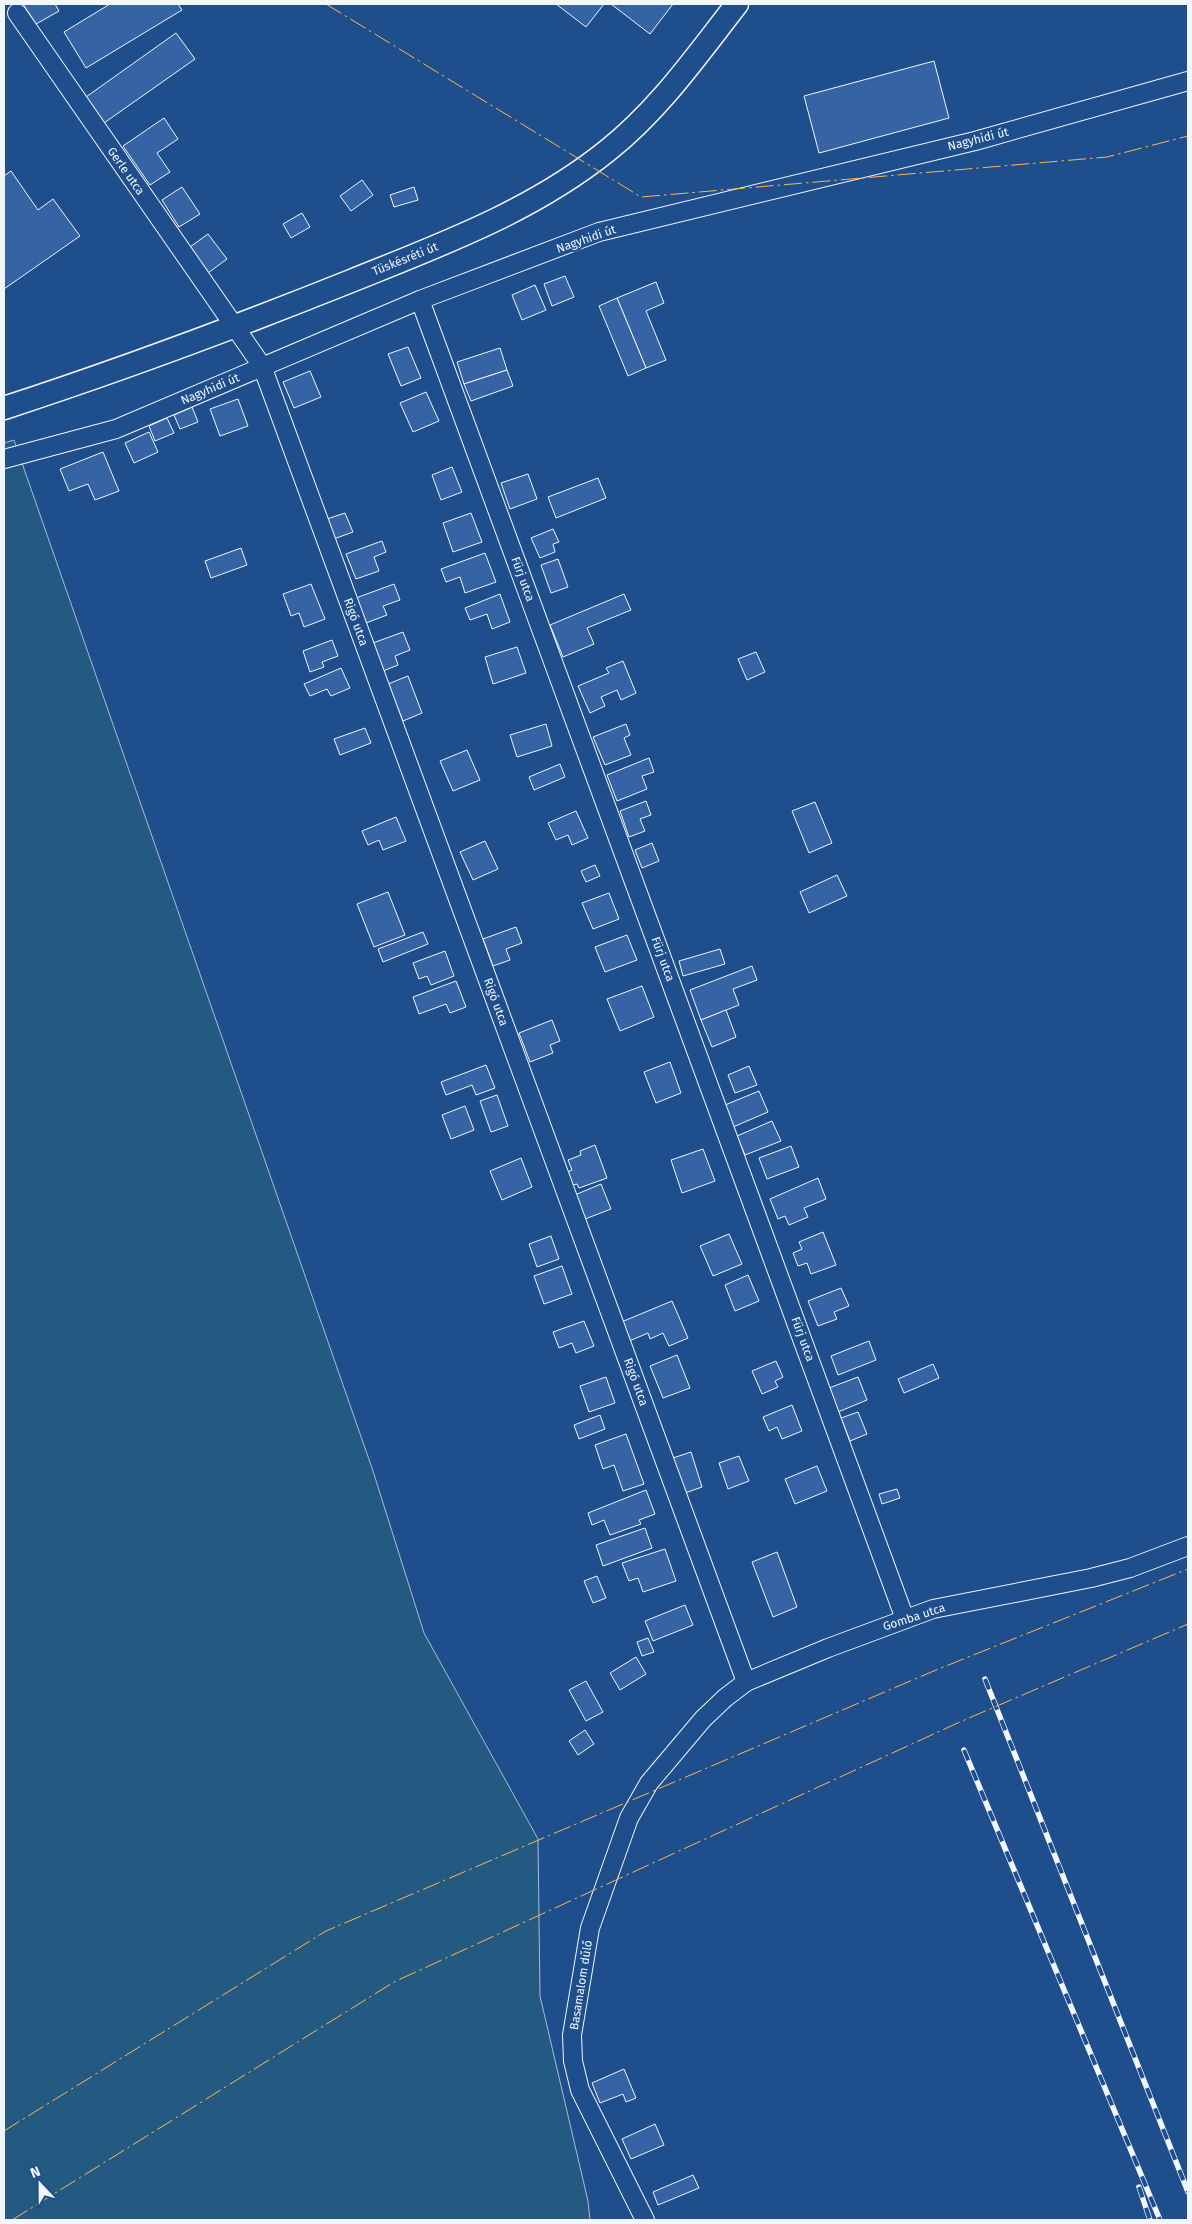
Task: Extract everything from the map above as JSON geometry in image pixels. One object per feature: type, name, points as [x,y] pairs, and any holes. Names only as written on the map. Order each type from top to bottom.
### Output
[{"type":"street","name":"Tüskésréti út","points":[[4,408],[234,328],[448,242],[505,216],[573,176],[635,127],[664,97],[737,4]]},
{"type":"street","name":"Gerle utca","points":[[18,14],[234,328]]},
{"type":"street","name":"Nagyhidi út","points":[[4,459],[116,429],[420,300],[599,232],[975,141],[1188,81]]},
{"type":"street","name":"Fürj utca","points":[[420,300],[906,1618]]},
{"type":"street","name":"Rigó utca","points":[[234,328],[262,366],[746,1682]]},
{"type":"street","name":"Gomba utca","points":[[672,1754],[703,1719],[725,1698],[746,1682],[906,1618],[957,1603],[1099,1576],[1138,1565],[1188,1546]]},
{"type":"street","name":"Basamalom dűlő","points":[[645,2220],[580,2090],[573,2061],[572,2036],[590,1928],[616,1848],[629,1818],[649,1783],[672,1754]]},
{"type":"shaded area","points":[[14,440],[373,1471],[424,1633],[538,1839],[540,1996],[588,2201],[590,2220],[4,2220],[4,443]]},
{"type":"building","points":[[23,4],[55,4],[59,11],[36,24]]},
{"type":"building","points":[[110,4],[178,4],[182,10],[86,68],[64,32]]},
{"type":"building","points":[[556,4],[604,4],[586,27]]},
{"type":"building","points":[[611,4],[673,4],[650,34]]},
{"type":"building","points":[[176,33],[195,59],[104,123],[86,97]]},
{"type":"building","points":[[934,61],[949,118],[819,153],[804,96]]},
{"type":"building","points":[[164,118],[178,139],[157,153],[170,172],[150,185],[123,146]]},
{"type":"building","points":[[11,171],[38,210],[53,199],[80,236],[4,289],[4,176]]},
{"type":"building","points":[[362,180],[373,195],[351,211],[340,196]]},
{"type":"building","points":[[182,187],[200,214],[179,227],[162,200]]},
{"type":"building","points":[[414,187],[418,200],[394,207],[390,195]]},
{"type":"building","points":[[302,213],[310,227],[291,238],[283,224]]},
{"type":"building","points":[[208,234],[227,259],[208,273],[190,247]]},
{"type":"building","points":[[565,276],[574,297],[552,306],[544,284]]},
{"type":"building","points":[[656,282],[664,303],[646,311],[666,360],[646,368],[617,298]]},
{"type":"building","points":[[535,285],[546,310],[522,320],[512,295]]},
{"type":"building","points":[[617,298],[646,368],[628,376],[599,306]]},
{"type":"building","points":[[408,347],[421,378],[401,386],[388,354]]},
{"type":"building","points":[[500,348],[507,370],[464,384],[457,362]]},
{"type":"building","points":[[507,370],[513,386],[471,401],[464,384]]},
{"type":"building","points":[[310,371],[321,397],[294,408],[283,382]]},
{"type":"building","points":[[426,392],[439,421],[413,432],[400,403]]},
{"type":"building","points":[[238,399],[248,426],[220,436],[210,409]]},
{"type":"building","points":[[192,407],[198,422],[180,429],[174,415]]},
{"type":"building","points":[[167,418],[174,433],[155,441],[149,426]]},
{"type":"building","points":[[149,432],[158,452],[134,463],[125,443]]},
{"type":"building","points":[[103,452],[119,491],[95,500],[88,484],[69,491],[60,469]]},
{"type":"building","points":[[452,467],[462,492],[441,500],[432,475]]},
{"type":"building","points":[[528,474],[537,499],[510,509],[501,483]]},
{"type":"building","points":[[598,478],[606,498],[556,518],[548,497]]},
{"type":"building","points":[[345,513],[353,532],[331,540],[324,520]]},
{"type":"building","points":[[471,513],[482,542],[453,552],[443,523]]},
{"type":"building","points":[[553,529],[559,542],[553,544],[555,552],[540,558],[531,538]]},
{"type":"building","points":[[382,541],[386,552],[374,557],[379,571],[356,579],[346,554]]},
{"type":"building","points":[[241,548],[247,565],[211,578],[205,561]]},
{"type":"building","points":[[485,553],[496,582],[465,593],[460,577],[446,582],[441,569]]},
{"type":"building","points":[[558,559],[568,587],[551,593],[541,565]]},
{"type":"building","points":[[311,584],[325,619],[304,627],[299,613],[291,616],[283,594]]},
{"type":"building","points":[[394,584],[400,600],[383,606],[387,615],[366,623],[356,598]]},
{"type":"building","points":[[500,594],[510,622],[492,629],[487,614],[470,620],[465,608]]},
{"type":"building","points":[[624,594],[631,610],[587,628],[594,644],[563,657],[550,625]]},
{"type":"building","points":[[403,632],[410,650],[395,656],[398,665],[383,671],[373,643]]},
{"type":"building","points":[[332,640],[338,656],[322,662],[324,667],[310,672],[303,651]]},
{"type":"building","points":[[517,647],[526,673],[493,684],[485,657]]},
{"type":"building","points":[[756,652],[765,672],[747,680],[738,659]]},
{"type":"building","points":[[623,661],[636,693],[621,700],[617,690],[601,697],[605,706],[590,713],[578,686],[609,673],[606,668]]},
{"type":"building","points":[[341,668],[350,688],[331,696],[327,689],[310,696],[304,684]]},
{"type":"building","points":[[408,676],[422,713],[403,721],[388,684]]},
{"type":"building","points":[[546,724],[552,746],[517,757],[510,735]]},
{"type":"building","points":[[626,724],[630,735],[624,738],[631,755],[605,765],[593,737]]},
{"type":"building","points":[[365,728],[371,743],[340,755],[334,739]]},
{"type":"building","points":[[467,750],[480,780],[453,791],[440,761]]},
{"type":"building","points":[[649,758],[654,772],[642,776],[647,789],[617,801],[607,775]]},
{"type":"building","points":[[560,764],[565,777],[534,790],[529,777]]},
{"type":"building","points":[[646,801],[651,815],[640,819],[645,831],[629,837],[620,811]]},
{"type":"building","points":[[815,802],[832,843],[809,853],[792,811]]},
{"type":"building","points":[[576,811],[588,838],[572,845],[568,835],[556,840],[548,823]]},
{"type":"building","points":[[396,817],[406,841],[383,850],[379,840],[368,845],[362,831]]},
{"type":"building","points":[[485,841],[498,869],[473,880],[460,852]]},
{"type":"building","points":[[652,843],[659,861],[642,868],[635,850]]},
{"type":"building","points":[[595,865],[600,876],[586,882],[581,871]]},
{"type":"building","points":[[837,875],[847,896],[809,913],[800,892]]},
{"type":"building","points":[[388,892],[405,935],[374,947],[357,904]]},
{"type":"building","points":[[609,893],[619,919],[593,929],[582,903]]},
{"type":"building","points":[[516,927],[522,943],[506,949],[510,960],[493,966],[483,939]]},
{"type":"building","points":[[423,932],[428,944],[383,962],[378,949]]},
{"type":"building","points":[[627,935],[637,960],[605,972],[595,947]]},
{"type":"building","points":[[720,949],[725,964],[683,976],[679,961]]},
{"type":"building","points":[[445,951],[454,976],[431,985],[427,976],[419,979],[413,963]]},
{"type":"building","points":[[752,966],[757,980],[733,989],[739,1005],[701,1020],[690,990]]},
{"type":"building","points":[[456,981],[466,1007],[450,1013],[446,1004],[419,1014],[413,997]]},
{"type":"building","points":[[642,986],[654,1017],[620,1031],[607,999]]},
{"type":"building","points":[[726,1010],[736,1037],[712,1047],[701,1020]]},
{"type":"building","points":[[552,1020],[560,1041],[550,1045],[553,1053],[530,1062],[519,1033]]},
{"type":"building","points":[[670,1062],[681,1093],[656,1103],[644,1072]]},
{"type":"building","points":[[486,1065],[495,1088],[476,1095],[472,1085],[446,1095],[441,1082]]},
{"type":"building","points":[[749,1066],[757,1085],[735,1093],[728,1075]]},
{"type":"building","points":[[759,1091],[768,1112],[733,1127],[725,1105]]},
{"type":"building","points":[[497,1095],[508,1126],[491,1132],[480,1101]]},
{"type":"building","points":[[465,1106],[474,1130],[451,1139],[442,1115]]},
{"type":"building","points":[[772,1121],[781,1141],[745,1155],[737,1136]]},
{"type":"building","points":[[595,1145],[607,1178],[579,1188],[577,1184],[572,1185],[567,1172],[572,1170],[568,1160],[581,1155],[580,1151]]},
{"type":"building","points":[[791,1146],[799,1167],[767,1179],[759,1158]]},
{"type":"building","points":[[703,1149],[715,1181],[682,1193],[671,1160]]},
{"type":"building","points":[[521,1158],[532,1187],[502,1200],[490,1171]]},
{"type":"building","points":[[818,1178],[826,1199],[804,1208],[808,1217],[789,1225],[785,1216],[778,1219],[770,1199]]},
{"type":"building","points":[[601,1184],[611,1209],[585,1219],[575,1195]]},
{"type":"building","points":[[823,1232],[836,1265],[811,1274],[807,1263],[798,1266],[793,1253],[802,1249],[799,1242]]},
{"type":"building","points":[[729,1234],[742,1264],[713,1276],[700,1246]]},
{"type":"building","points":[[551,1236],[559,1259],[537,1267],[529,1244]]},
{"type":"building","points":[[562,1266],[572,1294],[544,1304],[534,1276]]},
{"type":"building","points":[[748,1275],[759,1301],[735,1311],[725,1285]]},
{"type":"building","points":[[841,1288],[849,1306],[834,1312],[837,1319],[818,1326],[808,1301]]},
{"type":"building","points":[[672,1301],[688,1338],[669,1346],[663,1333],[650,1339],[648,1333],[627,1342],[619,1323]]},
{"type":"building","points":[[584,1321],[594,1346],[576,1353],[572,1343],[559,1348],[553,1332]]},
{"type":"building","points":[[869,1341],[876,1360],[838,1375],[831,1356]]},
{"type":"building","points":[[677,1355],[690,1388],[663,1398],[650,1366]]},
{"type":"building","points":[[776,1361],[783,1377],[775,1381],[778,1387],[762,1394],[752,1371]]},
{"type":"building","points":[[933,1364],[939,1378],[904,1393],[898,1379]]},
{"type":"building","points":[[606,1377],[615,1403],[589,1412],[580,1386]]},
{"type":"building","points":[[858,1377],[867,1400],[838,1412],[829,1388]]},
{"type":"building","points":[[792,1405],[802,1431],[782,1439],[777,1427],[769,1431],[763,1417]]},
{"type":"building","points":[[858,1412],[867,1434],[850,1441],[841,1418]]},
{"type":"building","points":[[600,1415],[605,1429],[579,1439],[574,1425]]},
{"type":"building","points":[[626,1434],[644,1484],[623,1491],[614,1465],[603,1469],[595,1445]]},
{"type":"building","points":[[691,1452],[702,1487],[685,1493],[673,1458]]},
{"type":"building","points":[[739,1456],[749,1481],[728,1489],[719,1463]]},
{"type":"building","points":[[817,1466],[827,1491],[795,1504],[785,1479]]},
{"type":"building","points":[[897,1489],[900,1498],[882,1504],[879,1494]]},
{"type":"building","points":[[646,1490],[655,1514],[639,1520],[641,1524],[610,1535],[604,1520],[592,1525],[588,1513]]},
{"type":"building","points":[[645,1528],[652,1548],[603,1566],[596,1545]]},
{"type":"building","points":[[665,1549],[676,1581],[643,1592],[638,1578],[629,1581],[622,1563]]},
{"type":"building","points":[[777,1552],[797,1607],[773,1617],[752,1562]]},
{"type":"building","points":[[597,1576],[606,1598],[593,1603],[584,1581]]},
{"type":"building","points":[[685,1605],[693,1625],[653,1641],[645,1621]]},
{"type":"building","points":[[648,1638],[654,1652],[642,1656],[637,1642]]},
{"type":"building","points":[[636,1657],[646,1674],[620,1690],[610,1673]]},
{"type":"building","points":[[586,1681],[603,1712],[586,1721],[569,1690]]},
{"type":"building","points":[[585,1730],[594,1744],[578,1755],[569,1741]]},
{"type":"building","points":[[624,2069],[636,2098],[626,2102],[623,2094],[600,2103],[592,2083]]},
{"type":"building","points":[[655,2124],[664,2145],[631,2159],[622,2139]]},
{"type":"building","points":[[693,2175],[699,2188],[658,2205],[653,2192]]},
{"type":"railway","points":[[985,1679],[1188,2192]]},
{"type":"railway","points":[[964,1750],[1160,2220]]},
{"type":"railway","points":[[1139,2187],[1150,2220]]},
{"type":"power","points":[[326,4],[641,197],[1107,157],[1188,136]]},
{"type":"power","points":[[4,2131],[326,1931],[936,1670],[1188,1569]]},
{"type":"power","points":[[12,2220],[394,1982],[962,1721],[1188,1624]]}]
